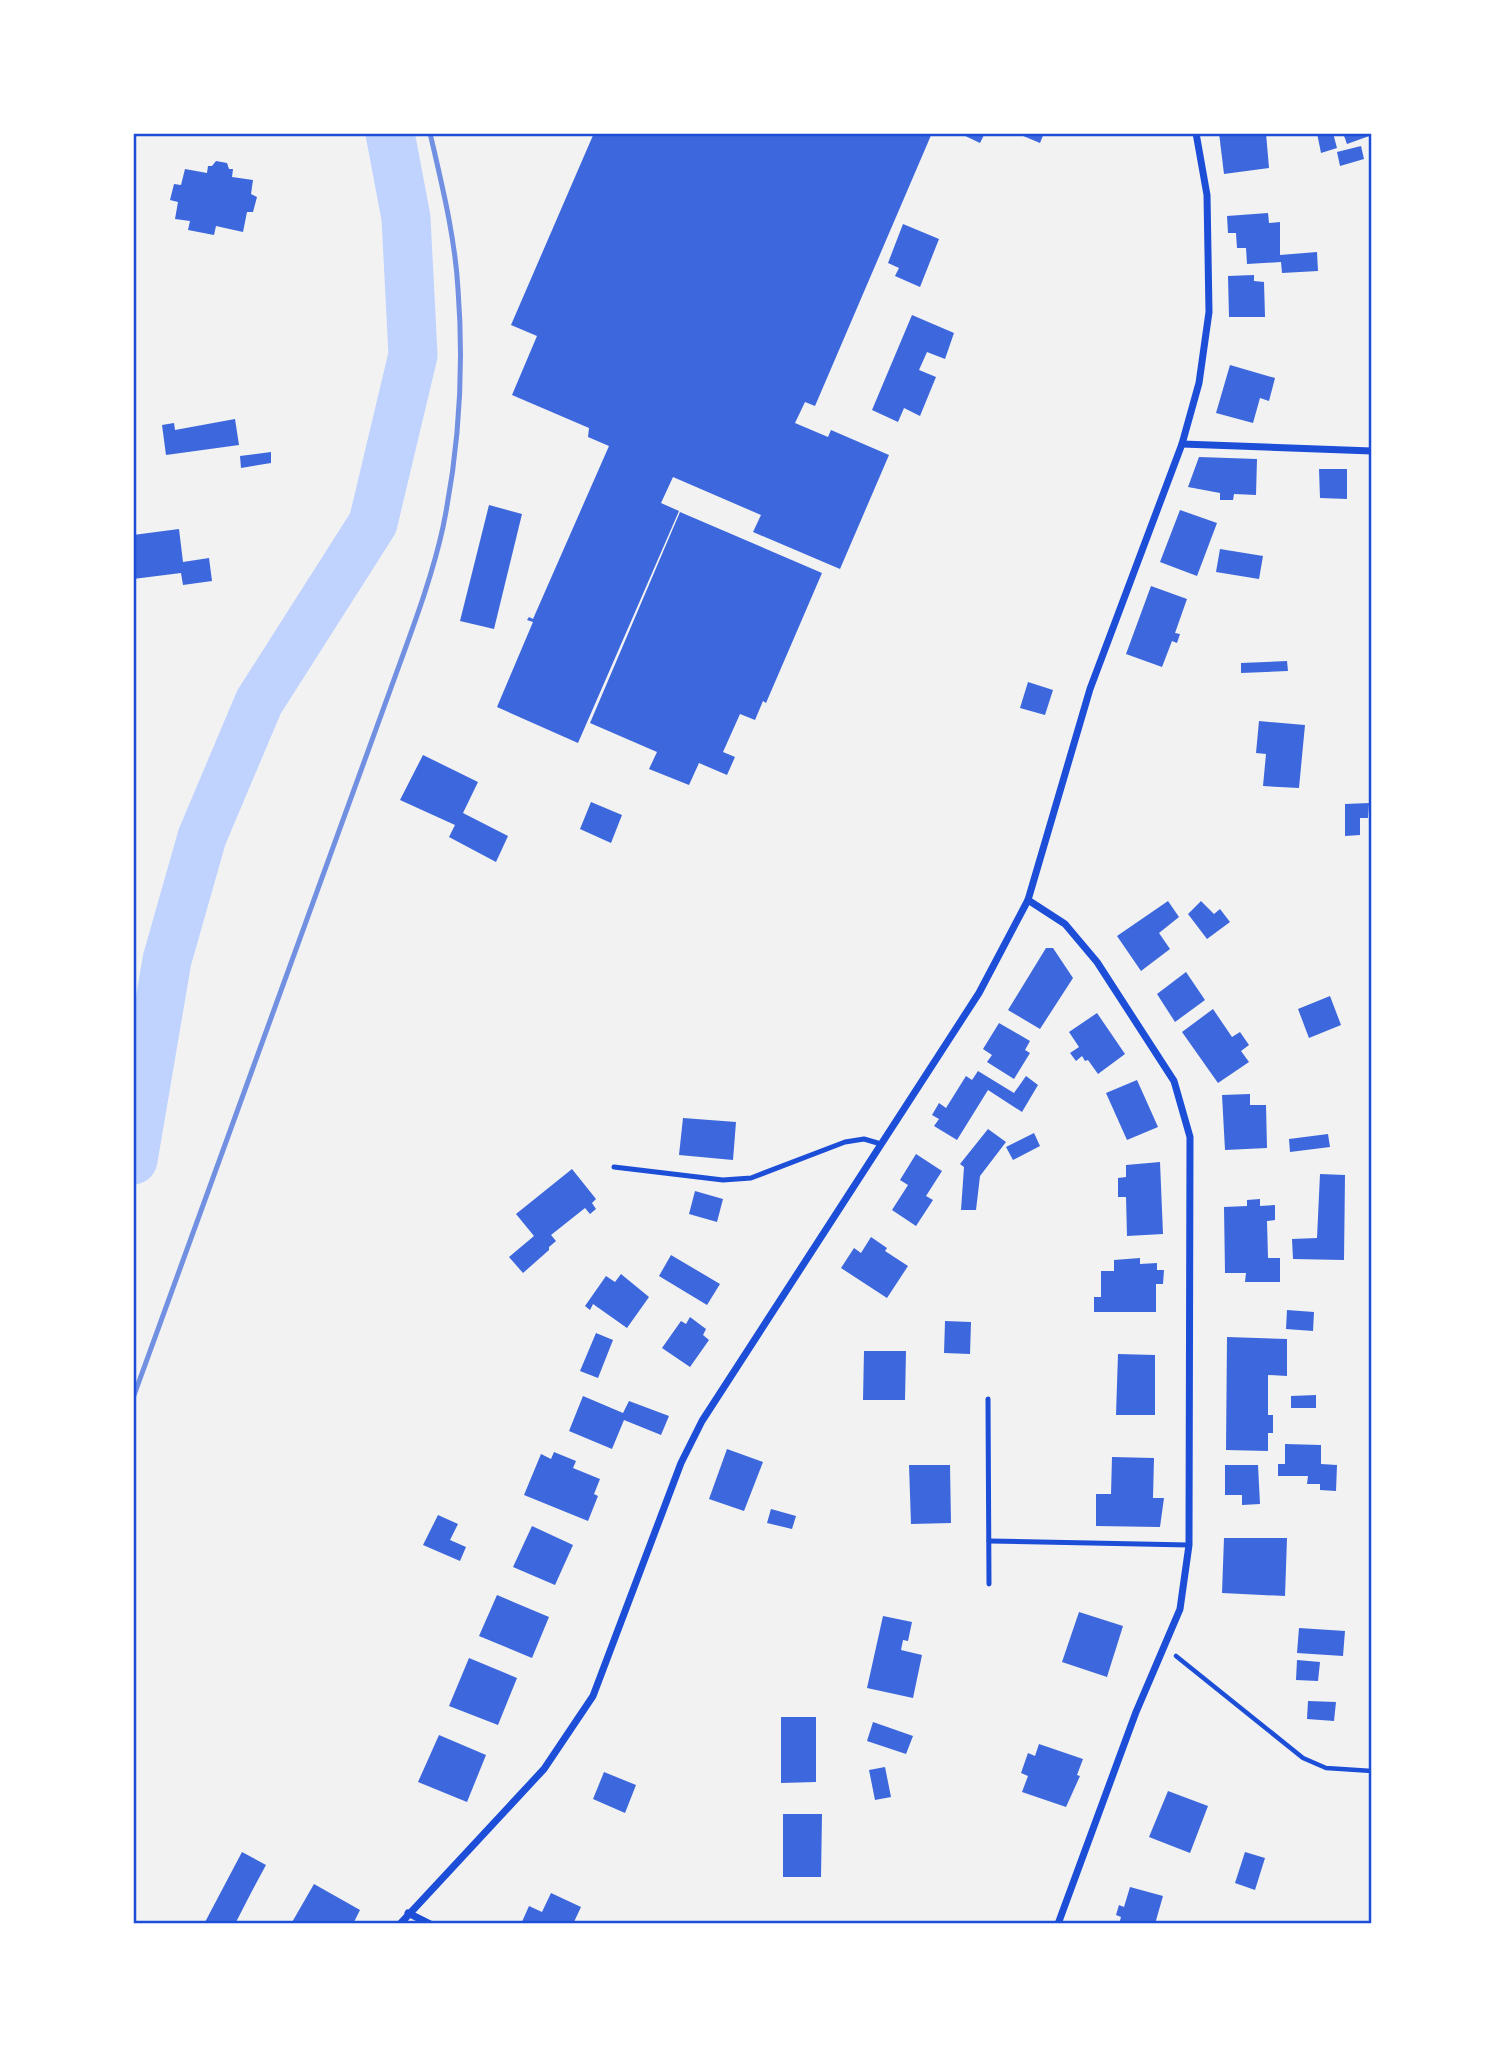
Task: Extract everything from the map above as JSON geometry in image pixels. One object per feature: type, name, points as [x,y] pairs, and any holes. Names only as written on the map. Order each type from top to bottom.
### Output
[{"type":"street","points":[[400,1924],[544,1769],[593,1696],[681,1463],[702,1421],[979,993],[1028,900],[1090,689],[1182,444],[1199,383],[1209,312],[1207,195],[1196,133]]},
{"type":"street","points":[[1182,444],[1372,451]]},
{"type":"street","points":[[1028,900],[1065,924],[1097,962],[1174,1081],[1190,1137],[1189,1545],[1180,1609],[1136,1712],[1058,1924]]},
{"type":"street","points":[[408,1913],[430,1924]]},
{"type":"lane","points":[[614,1167],[723,1180],[751,1178],[845,1142],[864,1139],[881,1144]]},
{"type":"lane","points":[[988,1399],[989,1584]]},
{"type":"lane","points":[[989,1541],[1189,1545]]},
{"type":"path","points":[[1164,1646],[1303,1758],[1326,1768],[1372,1771]]},
{"type":"building","points":[[594,133],[932,133],[815,406],[805,402],[795,423],[828,437],[831,430],[889,455],[840,569],[753,532],[761,515],[673,477],[661,503],[679,511],[578,743],[497,707],[533,622],[527,620],[529,617],[533,619],[609,446],[588,437],[589,428],[512,395],[537,336],[511,325]]},
{"type":"building","points":[[959,133],[985,133],[980,143]]},
{"type":"building","points":[[1016,133],[1044,133],[1040,143]]},
{"type":"building","points":[[1219,133],[1266,133],[1269,168],[1224,174]]},
{"type":"building","points":[[1317,133],[1333,133],[1337,148],[1321,153]]},
{"type":"building","points":[[1343,133],[1372,133],[1372,135],[1347,144]]},
{"type":"building","points":[[1361,146],[1364,159],[1340,166],[1337,152]]},
{"type":"building","points":[[216,161],[227,163],[229,169],[233,169],[232,177],[253,180],[251,194],[257,197],[253,212],[247,212],[243,232],[216,226],[214,235],[188,230],[190,221],[175,219],[178,202],[170,200],[174,184],[181,185],[185,169],[207,173],[208,166],[212,166]]},
{"type":"building","points":[[1268,213],[1269,223],[1280,222],[1280,255],[1317,252],[1318,271],[1282,273],[1281,262],[1247,264],[1246,248],[1237,248],[1236,233],[1228,233],[1227,216]]},
{"type":"building","points":[[903,224],[939,239],[920,287],[895,276],[899,268],[888,263]]},
{"type":"building","points":[[1254,275],[1254,281],[1264,282],[1265,317],[1229,317],[1228,276]]},
{"type":"building","points":[[912,315],[954,333],[945,359],[927,352],[919,370],[936,377],[920,416],[904,408],[898,422],[872,410]]},
{"type":"building","points":[[1230,365],[1275,378],[1269,401],[1260,398],[1253,423],[1216,413]]},
{"type":"building","points":[[235,419],[239,445],[166,455],[162,425],[174,423],[175,430]]},
{"type":"building","points":[[271,452],[271,463],[241,468],[240,456]]},
{"type":"building","points":[[1199,457],[1257,459],[1256,495],[1234,494],[1233,500],[1220,500],[1220,493],[1188,487]]},
{"type":"building","points":[[1319,469],[1347,469],[1347,499],[1320,498]]},
{"type":"building","points":[[489,505],[522,514],[494,629],[460,621]]},
{"type":"building","points":[[1180,510],[1217,523],[1197,576],[1160,562]]},
{"type":"building","points":[[680,512],[822,573],[766,703],[763,701],[755,720],[740,714],[723,752],[735,757],[727,775],[699,763],[689,785],[649,769],[657,752],[590,723]]},
{"type":"building","points":[[179,529],[183,562],[209,558],[212,581],[183,585],[181,573],[133,579],[133,535]]},
{"type":"building","points":[[1220,549],[1263,556],[1259,579],[1216,572]]},
{"type":"building","points":[[1151,586],[1187,599],[1175,633],[1180,634],[1177,643],[1172,641],[1162,667],[1126,654]]},
{"type":"building","points":[[1287,661],[1288,671],[1241,673],[1241,663]]},
{"type":"building","points":[[1028,682],[1053,690],[1045,715],[1020,708]]},
{"type":"building","points":[[1259,721],[1305,725],[1299,788],[1263,786],[1266,754],[1256,753]]},
{"type":"building","points":[[423,755],[478,782],[463,813],[508,836],[496,862],[449,837],[455,825],[400,800]]},
{"type":"building","points":[[591,802],[622,815],[611,843],[580,829]]},
{"type":"building","points":[[1369,803],[1368,818],[1360,818],[1360,835],[1345,836],[1345,804]]},
{"type":"building","points":[[1168,901],[1179,917],[1159,933],[1170,949],[1141,971],[1117,936]]},
{"type":"building","points":[[1201,901],[1214,914],[1220,909],[1230,922],[1207,939],[1188,914]]},
{"type":"building","points":[[1046,948],[1053,948],[1073,978],[1040,1029],[1008,1010]]},
{"type":"building","points":[[1186,972],[1205,1000],[1175,1022],[1157,994]]},
{"type":"building","points":[[1330,996],[1341,1025],[1309,1038],[1298,1009]]},
{"type":"building","points":[[1213,1009],[1232,1037],[1240,1032],[1249,1045],[1241,1051],[1249,1062],[1218,1083],[1182,1032]]},
{"type":"building","points":[[1097,1013],[1125,1054],[1098,1074],[1088,1060],[1085,1061],[1082,1056],[1076,1061],[1070,1053],[1079,1047],[1069,1032]]},
{"type":"building","points":[[999,1023],[1030,1041],[1025,1050],[1030,1053],[1014,1079],[987,1062],[992,1055],[983,1049]]},
{"type":"building","points":[[978,1071],[1014,1093],[1026,1076],[1038,1085],[1022,1112],[988,1090],[957,1140],[934,1126],[939,1119],[932,1115],[939,1103],[946,1108],[966,1076],[972,1080]]},
{"type":"building","points":[[1137,1080],[1158,1127],[1127,1140],[1106,1093]]},
{"type":"building","points":[[1250,1094],[1250,1105],[1266,1105],[1267,1148],[1225,1150],[1222,1095]]},
{"type":"building","points":[[683,1118],[736,1122],[733,1160],[679,1155]]},
{"type":"building","points":[[988,1129],[1006,1142],[980,1176],[976,1210],[961,1210],[964,1167],[960,1164]]},
{"type":"building","points":[[1034,1133],[1040,1146],[1013,1160],[1006,1147]]},
{"type":"building","points":[[1328,1134],[1330,1147],[1290,1152],[1289,1139]]},
{"type":"building","points":[[916,1154],[942,1171],[926,1196],[933,1200],[916,1226],[892,1210],[908,1185],[900,1180]]},
{"type":"building","points":[[1160,1162],[1163,1234],[1127,1236],[1126,1197],[1118,1197],[1118,1178],[1126,1177],[1126,1165]]},
{"type":"building","points":[[572,1169],[596,1199],[592,1203],[596,1209],[590,1214],[585,1208],[551,1235],[556,1241],[523,1273],[509,1257],[534,1236],[516,1214]]},
{"type":"building","points":[[1320,1174],[1345,1175],[1344,1260],[1293,1259],[1292,1239],[1317,1238]]},
{"type":"building","points":[[695,1191],[723,1199],[717,1222],[689,1214]]},
{"type":"building","points":[[1260,1199],[1260,1206],[1275,1205],[1275,1220],[1267,1221],[1268,1258],[1280,1258],[1280,1282],[1245,1282],[1246,1273],[1225,1273],[1224,1207],[1247,1206],[1247,1200]]},
{"type":"building","points":[[871,1237],[887,1248],[885,1251],[908,1266],[887,1298],[841,1268],[854,1248],[861,1253]]},
{"type":"building","points":[[671,1255],[720,1284],[707,1305],[659,1276]]},
{"type":"building","points":[[1140,1258],[1140,1264],[1157,1263],[1157,1270],[1164,1270],[1163,1284],[1156,1284],[1156,1312],[1094,1312],[1094,1297],[1101,1297],[1101,1271],[1114,1271],[1114,1260]]},
{"type":"building","points":[[621,1274],[649,1297],[627,1328],[593,1304],[590,1310],[585,1306],[606,1276],[615,1282]]},
{"type":"building","points":[[1287,1310],[1314,1312],[1313,1331],[1286,1329]]},
{"type":"building","points":[[690,1317],[706,1329],[703,1335],[709,1340],[690,1367],[662,1348],[681,1321],[686,1324]]},
{"type":"building","points":[[945,1321],[971,1322],[970,1354],[944,1353]]},
{"type":"building","points":[[596,1333],[613,1340],[598,1378],[580,1371]]},
{"type":"building","points":[[1227,1337],[1287,1339],[1287,1376],[1268,1375],[1268,1415],[1273,1415],[1273,1433],[1268,1433],[1268,1451],[1226,1450]]},
{"type":"building","points":[[864,1351],[906,1351],[905,1400],[863,1400]]},
{"type":"building","points":[[1118,1354],[1155,1355],[1155,1415],[1116,1415]]},
{"type":"building","points":[[1316,1395],[1316,1408],[1291,1408],[1291,1396]]},
{"type":"building","points":[[583,1396],[623,1413],[629,1401],[669,1416],[661,1435],[624,1420],[612,1449],[569,1431]]},
{"type":"building","points":[[1285,1444],[1321,1445],[1321,1464],[1337,1465],[1336,1491],[1320,1490],[1320,1484],[1307,1484],[1308,1476],[1278,1476],[1278,1464],[1285,1464]]},
{"type":"building","points":[[727,1449],[763,1462],[744,1511],[709,1499]]},
{"type":"building","points":[[554,1452],[576,1461],[573,1468],[600,1479],[594,1494],[598,1496],[588,1521],[524,1495],[541,1454],[551,1459]]},
{"type":"building","points":[[1112,1457],[1154,1458],[1153,1498],[1164,1498],[1160,1527],[1096,1526],[1096,1494],[1111,1494]]},
{"type":"building","points":[[909,1465],[950,1465],[951,1523],[911,1524]]},
{"type":"building","points":[[1225,1465],[1258,1465],[1260,1504],[1242,1505],[1242,1495],[1225,1495]]},
{"type":"building","points":[[771,1509],[796,1516],[792,1529],[767,1523]]},
{"type":"building","points":[[438,1515],[458,1524],[450,1540],[466,1547],[460,1561],[423,1545]]},
{"type":"building","points":[[532,1526],[573,1545],[555,1585],[513,1567]]},
{"type":"building","points":[[1224,1538],[1287,1538],[1285,1596],[1222,1593]]},
{"type":"building","points":[[497,1595],[549,1617],[532,1658],[479,1636]]},
{"type":"building","points":[[1079,1612],[1123,1626],[1107,1677],[1062,1662]]},
{"type":"building","points":[[883,1616],[912,1622],[908,1641],[903,1640],[901,1650],[922,1655],[913,1698],[867,1688]]},
{"type":"building","points":[[1299,1628],[1345,1631],[1343,1656],[1297,1653]]},
{"type":"building","points":[[469,1658],[517,1678],[498,1725],[449,1706]]},
{"type":"building","points":[[1297,1660],[1320,1662],[1318,1681],[1296,1680]]},
{"type":"building","points":[[1308,1701],[1336,1702],[1334,1721],[1307,1719]]},
{"type":"building","points":[[781,1717],[816,1717],[816,1782],[781,1783]]},
{"type":"building","points":[[873,1722],[913,1736],[906,1754],[867,1741]]},
{"type":"building","points":[[439,1735],[486,1755],[467,1802],[418,1782]]},
{"type":"building","points":[[1039,1744],[1083,1759],[1077,1775],[1080,1776],[1066,1807],[1022,1792],[1028,1776],[1021,1773],[1028,1753],[1035,1756]]},
{"type":"building","points":[[885,1767],[891,1797],[875,1800],[869,1770]]},
{"type":"building","points":[[604,1772],[636,1785],[625,1813],[593,1799]]},
{"type":"building","points":[[1168,1791],[1208,1806],[1190,1853],[1149,1837]]},
{"type":"building","points":[[783,1814],[822,1814],[821,1877],[783,1877]]},
{"type":"building","points":[[242,1852],[266,1865],[235,1924],[204,1924]]},
{"type":"building","points":[[1245,1852],[1265,1858],[1255,1890],[1235,1883]]},
{"type":"building","points":[[314,1884],[360,1910],[353,1924],[291,1924]]},
{"type":"building","points":[[1130,1887],[1163,1896],[1155,1924],[1119,1924],[1121,1917],[1116,1915],[1119,1905],[1124,1907]]},
{"type":"building","points":[[551,1893],[581,1907],[573,1924],[521,1924],[529,1906],[542,1912]]},
{"type":"waterway","points":[[133,1160],[167,960],[202,837],[259,702],[373,523],[413,355],[406,218],[390,133]]},
{"type":"railway","points":[[133,1398],[412,630],[443,527],[456,438],[460,319],[451,230],[430,133]]}]
